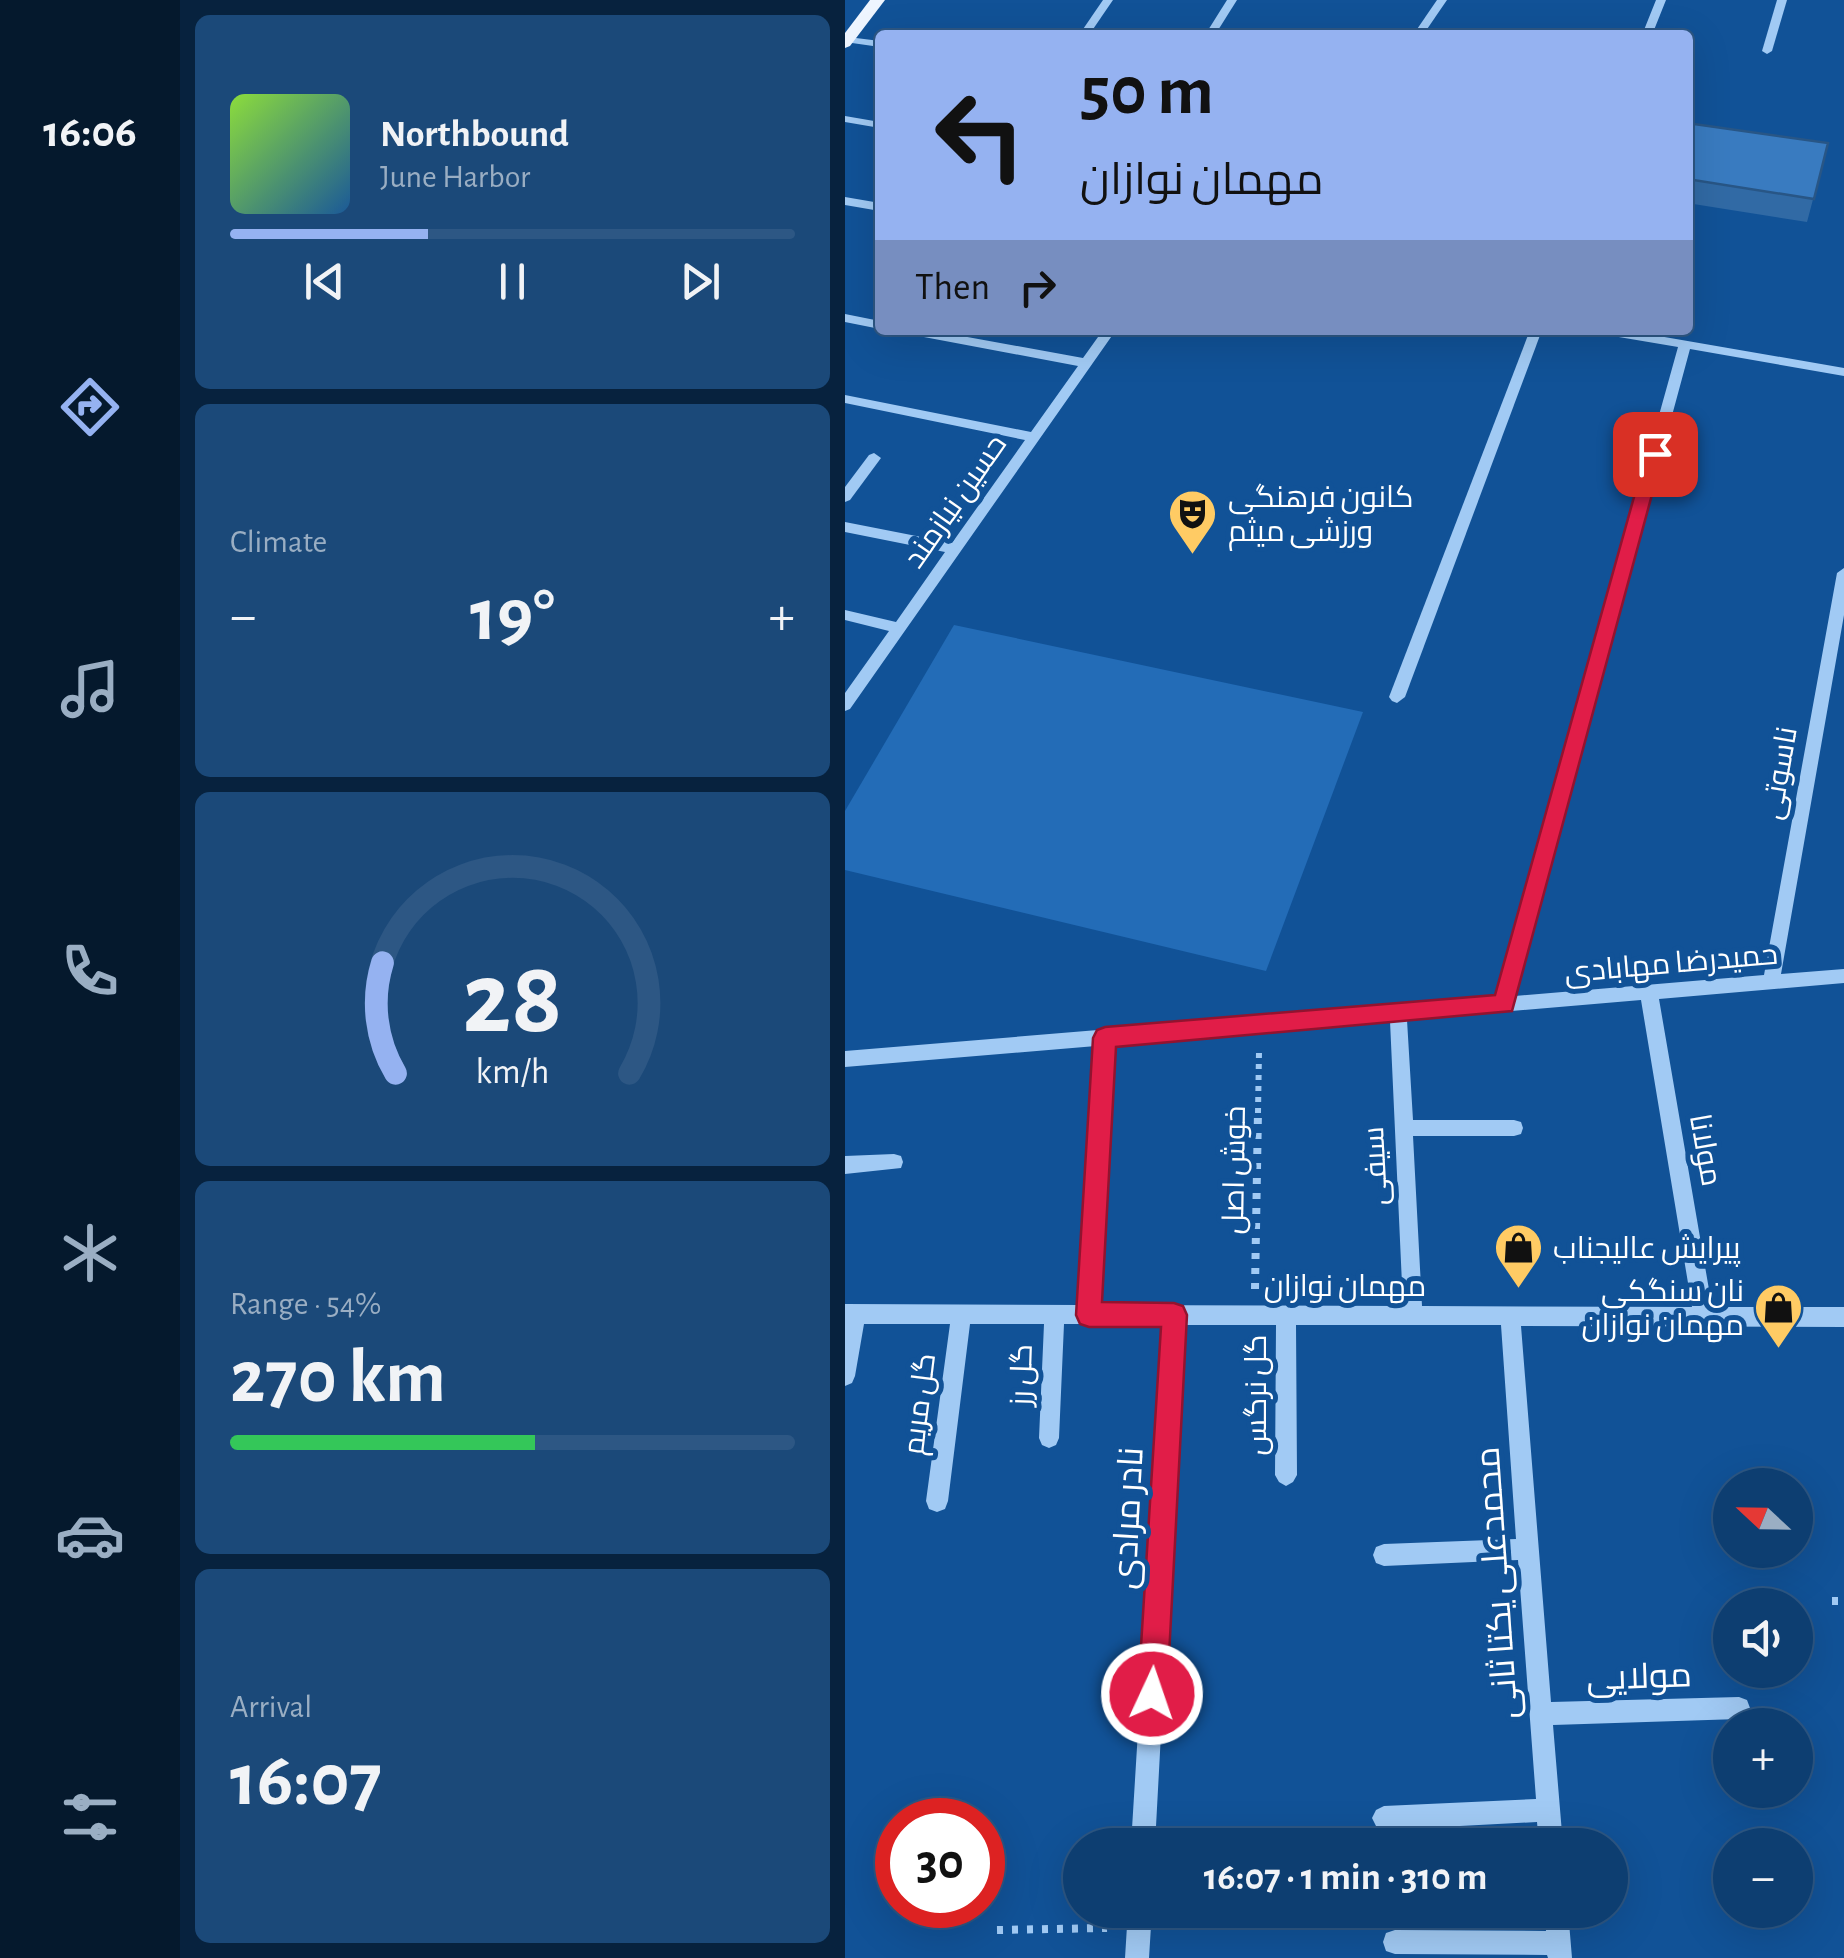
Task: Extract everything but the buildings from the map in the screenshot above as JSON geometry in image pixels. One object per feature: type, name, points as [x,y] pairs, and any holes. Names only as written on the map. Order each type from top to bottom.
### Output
[{"type":"main road","points":[[845,14],[864,0]]},
{"type":"main road","points":[[847,41],[878,0]]},
{"type":"street","points":[[1088,30],[1109,0]]},
{"type":"street","points":[[1213,30],[1233,0]]},
{"type":"street","points":[[1421,30],[1442,0]]},
{"type":"street","points":[[1649,30],[1661,0]]},
{"type":"street","points":[[1767,52],[1783,0]]},
{"type":"street","points":[[847,41],[875,44]]},
{"type":"street","points":[[845,119],[875,124]]},
{"type":"street","points":[[845,201],[875,206]]},
{"type":"street","points":[[845,318],[875,324]]},
{"type":"street","points":[[935,335],[1086,363]]},
{"type":"street","name":"حسین نیازمند","points":[[845,705],[1106,335]]},
{"type":"street","points":[[1397,698],[1534,335]]},
{"type":"street","points":[[1631,335],[1844,372]]},
{"type":"street","points":[[1503,1004],[1685,344]]},
{"type":"street","points":[[845,400],[1034,437]]},
{"type":"street","points":[[845,497],[874,458]]},
{"type":"street","points":[[845,527],[955,549]]},
{"type":"street","name":"ناسوتی","points":[[1771,982],[1844,573]]},
{"type":"street","points":[[845,615],[899,628]]},
{"type":"street","name":"حمیدرضا مهابادی","points":[[845,1059],[1844,976]]},
{"type":"street","name":"مولانا","points":[[1649,993],[1704,1317]]},
{"type":"street","name":"سیفی","points":[[1399,1013],[1413,1316]]},
{"type":"street","points":[[1089,1315],[1105,1038]]},
{"type":"street","points":[[1403,1128],[1515,1128]]},
{"type":"street","points":[[845,1165],[893,1162]]},
{"type":"street","points":[[845,1376],[851,1314]]},
{"type":"street","name":"مهمان نوازان","points":[[851,1314],[1844,1317]]},
{"type":"street","name":"گل مریم","points":[[937,1501],[961,1314]]},
{"type":"street","name":"گل رز","points":[[1049,1438],[1053,1314]]},
{"type":"street","name":"نادر مرادی","points":[[1144,1828],[1174,1315]]},
{"type":"street","name":"گل نرگس","points":[[1286,1315],[1286,1475]]},
{"type":"street","name":"محمدعلی یکتا ثانی","points":[[1510,1316],[1550,1828]]},
{"type":"street","points":[[1384,1555],[1528,1549]]},
{"type":"street","name":"مولایی","points":[[1541,1714],[1713,1709]]},
{"type":"street","points":[[1384,1818],[1549,1810]]},
{"type":"street","points":[[1137,1958],[1139,1928]]},
{"type":"street","points":[[1395,1942],[1559,1951]]},
{"type":"path","name":"خوش اصل","points":[[1255,1315],[1259,1025]]},
{"type":"path","points":[[1832,1602],[1844,1601]]},
{"type":"path","points":[[997,1930],[1063,1925]]},
{"type":"shaded area","points":[[954,625],[1363,712],[1266,971],[845,870],[845,811]]},
{"type":"place","name":"کانون فرهنگی ورزشی میثم","points":[[1193,556]]},
{"type":"place","name":"پیرایش عالیجناب","points":[[1518,1290]]},
{"type":"place","name":"نان سنگکی مهمان‌ نوازان","points":[[1779,1350]]},
{"type":"route","points":[[1152,1694],[1174,1315],[1089,1315],[1105,1038],[1503,1004],[1655,454]]}]
